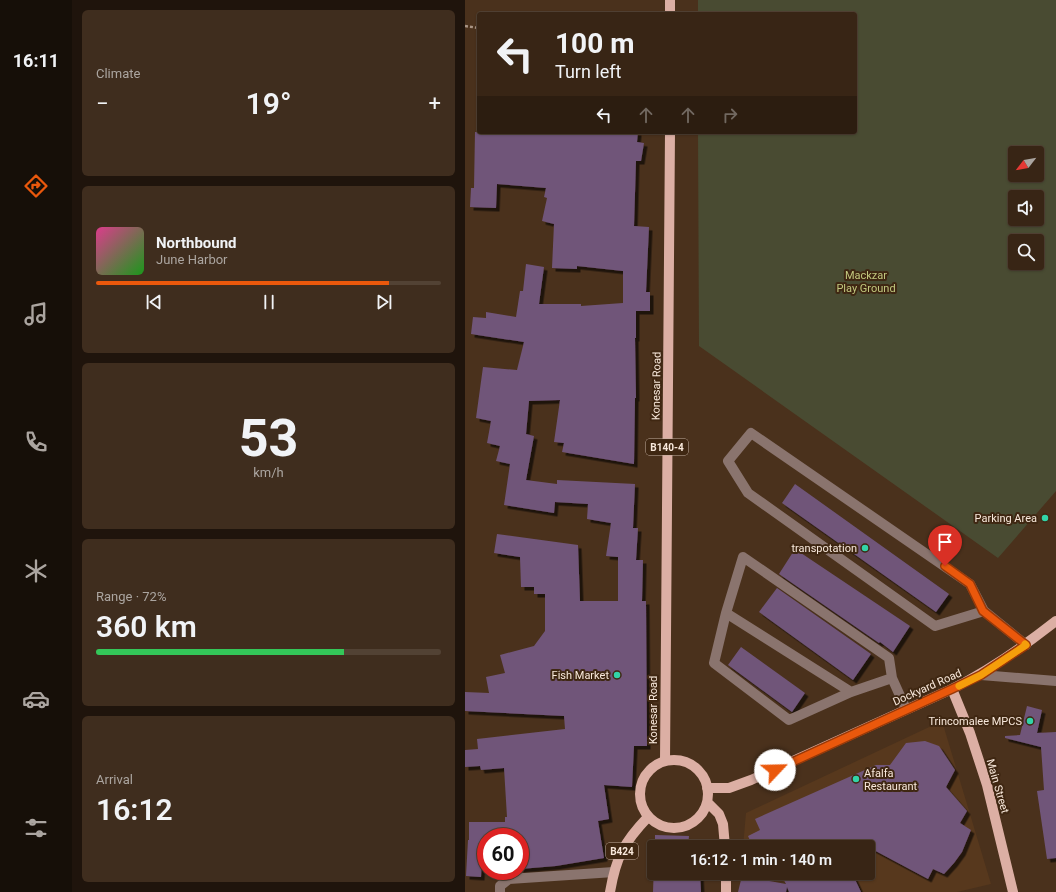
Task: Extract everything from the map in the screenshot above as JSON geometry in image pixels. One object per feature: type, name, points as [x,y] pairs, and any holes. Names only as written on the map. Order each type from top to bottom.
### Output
[{"type":"main road","points":[[670,0],[670,12]]},
{"type":"main road","name":"Konesar Road","points":[[665,761],[670,134]]},
{"type":"main road","name":"Dockyard Road","points":[[707,788],[729,788],[751,780],[952,689],[981,675],[1026,645],[1056,621]]},
{"type":"main road","name":"Main Street","points":[[952,689],[970,733],[987,785],[1013,892]]},
{"type":"main road","points":[[677,760],[687,763],[697,769],[704,778],[707,788],[707,802],[702,814],[693,823],[682,828],[669,828],[657,824],[648,817],[642,807],[640,796],[641,784],[647,774],[655,766],[665,761],[677,760]]},
{"type":"main road","points":[[707,802],[719,814],[723,824],[724,840]]},
{"type":"main road","name":"B424","points":[[610,892],[614,872],[627,842],[648,817]]},
{"type":"main road","points":[[726,880],[726,892]]},
{"type":"street","points":[[983,611],[935,626],[748,493],[728,461],[751,433],[970,584],[983,611],[1026,645]]},
{"type":"street","points":[[892,678],[851,692],[789,720],[714,663],[726,613],[743,557],[889,658],[892,678],[906,709]]},
{"type":"street","points":[[726,613],[851,692]]},
{"type":"street","points":[[981,675],[1056,681]]},
{"type":"street","points":[[500,892],[500,886],[509,879],[614,872]]},
{"type":"path","points":[[465,26],[477,28]]},
{"type":"shaded area","points":[[942,721],[991,884],[957,892],[797,892],[796,886],[779,880],[875,880],[875,840],[744,840],[746,813]]},
{"type":"green space","name":"Mackzar Play Ground","points":[[698,0],[1056,0],[1056,491],[998,558],[699,346],[698,134],[857,134],[857,12],[698,12]]},
{"type":"building","points":[[475,132],[477,132],[477,134],[638,134],[637,142],[644,143],[641,161],[636,161],[634,226],[649,227],[646,292],[650,292],[650,311],[636,311],[634,464],[562,452],[564,443],[554,442],[560,400],[529,401],[526,434],[534,436],[526,480],[557,484],[557,480],[635,484],[633,528],[638,528],[636,560],[643,560],[642,601],[646,601],[647,746],[634,746],[632,787],[604,785],[609,819],[598,821],[604,858],[556,866],[529,868],[529,828],[477,828],[477,877],[466,876],[469,822],[505,822],[505,817],[507,817],[504,768],[481,770],[480,766],[465,767],[465,750],[478,749],[477,739],[565,729],[564,716],[465,711],[465,692],[489,693],[486,677],[505,673],[500,655],[534,646],[545,631],[545,594],[534,594],[534,587],[521,587],[520,557],[494,553],[497,534],[578,545],[580,601],[618,601],[618,557],[606,556],[611,523],[587,519],[588,504],[555,502],[554,513],[504,505],[510,464],[496,461],[500,446],[487,443],[491,421],[476,418],[483,367],[517,370],[524,342],[471,334],[473,317],[486,318],[486,312],[516,317],[520,291],[523,291],[526,264],[544,267],[539,304],[581,304],[581,306],[623,303],[623,271],[577,266],[577,269],[552,268],[554,224],[542,221],[547,198],[544,197],[546,188],[497,184],[496,208],[470,207],[471,188],[474,188]]},
{"type":"building","name":"transpotation","points":[[795,484],[949,594],[936,612],[782,503]]},
{"type":"building","points":[[795,549],[910,626],[893,652],[779,574]]},
{"type":"building","points":[[777,588],[871,654],[853,680],[759,612]]},
{"type":"building","points":[[741,647],[805,693],[792,712],[728,665]]},
{"type":"building","points":[[1027,706],[1042,710],[1037,733],[1056,732],[1056,858],[1047,859],[1037,791],[1044,790],[1041,747],[1005,738],[1005,736],[1020,735]]},
{"type":"building","points":[[925,741],[939,746],[955,770],[946,787],[967,811],[960,823],[971,830],[962,852],[944,874],[933,869],[928,879],[875,851],[875,840],[750,840],[748,836],[760,830],[755,819],[876,765],[890,765],[906,743]]},
{"type":"building","points":[[655,835],[689,836],[689,840],[655,840]]},
{"type":"building","points":[[653,880],[700,880],[701,892],[653,892]]},
{"type":"building","points":[[741,880],[764,880],[786,884],[784,880],[855,880],[861,892],[789,892],[787,887],[786,892],[738,892]]},
{"type":"slow traffic","points":[[959,686],[981,675],[1026,645],[1025,644]]},
{"type":"place","name":"Parking Area","points":[[1045,518]]},
{"type":"place","name":"transpotation","points":[[865,548]]},
{"type":"place","name":"Fish Market","points":[[617,675]]},
{"type":"place","name":"Trincomalee MPCS","points":[[1030,721]]},
{"type":"place","name":"Afalfa Restaurant","points":[[856,779]]},
{"type":"route","points":[[775,770],[981,675],[1026,645],[983,611],[970,584],[945,566]]}]
